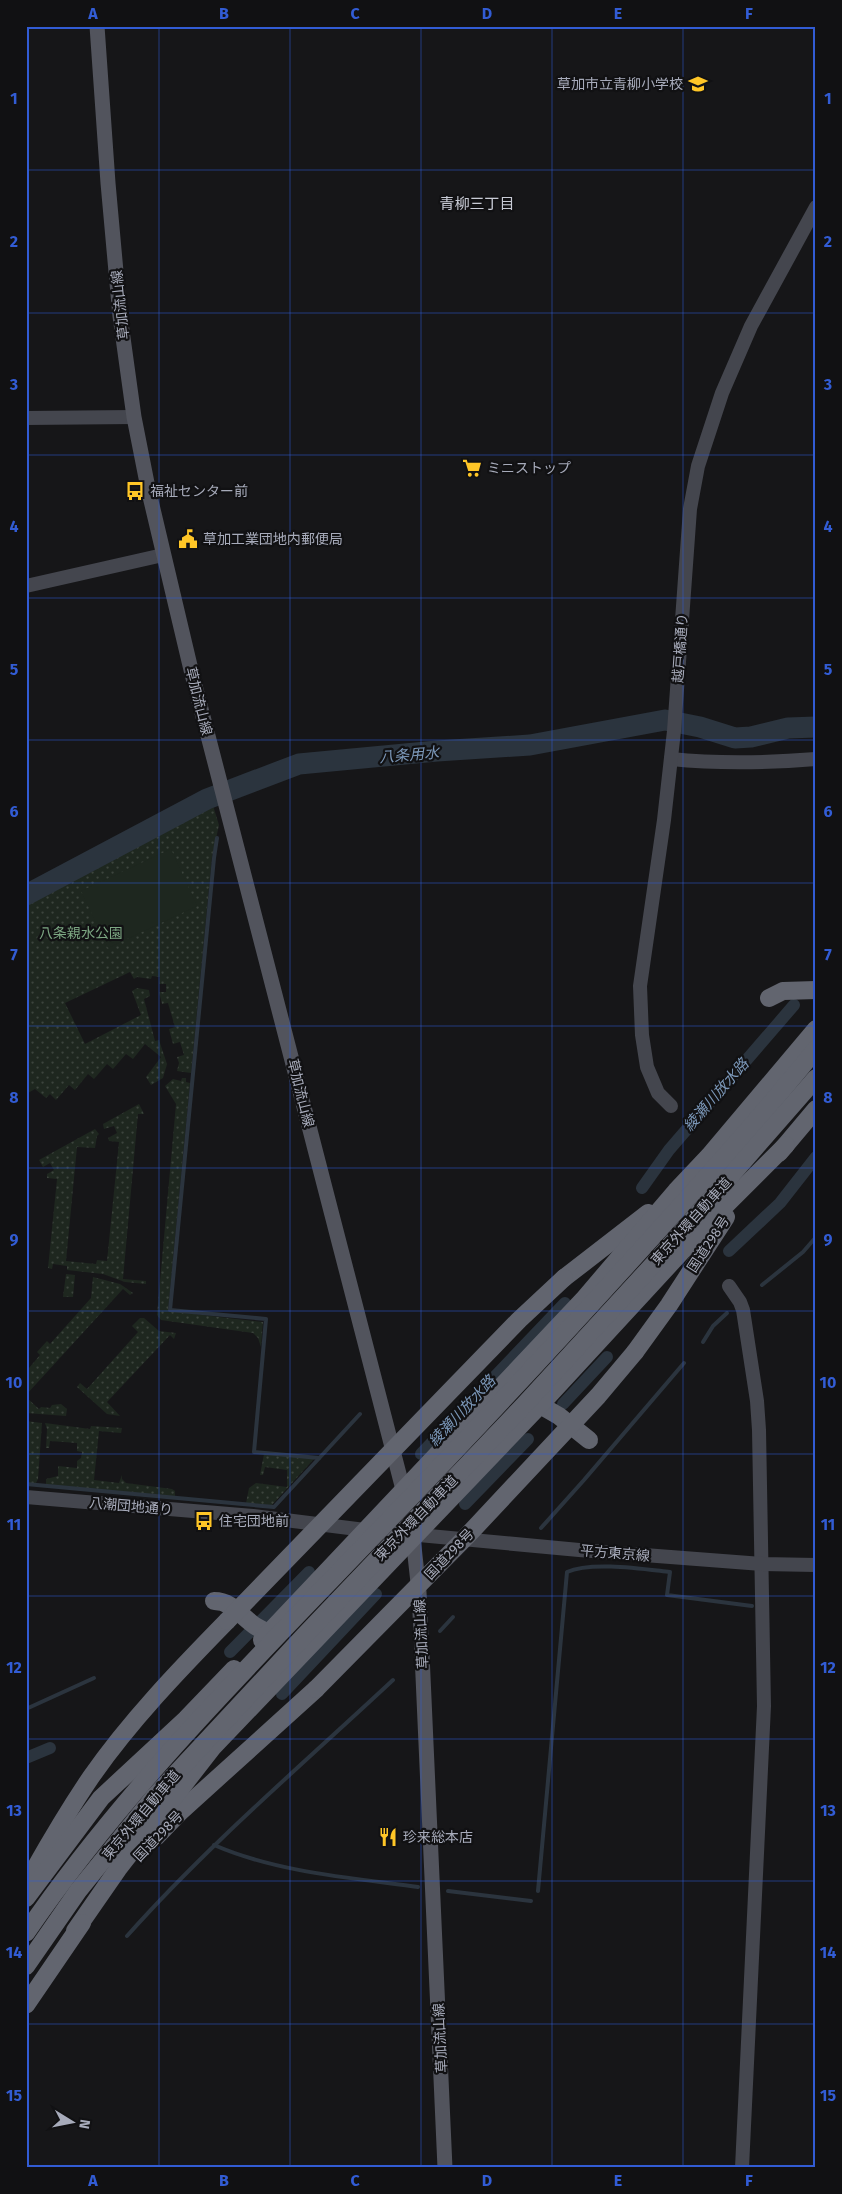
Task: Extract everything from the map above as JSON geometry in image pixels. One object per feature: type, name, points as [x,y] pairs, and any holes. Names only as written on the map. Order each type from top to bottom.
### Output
[{"type":"highway","points":[[769,998],[783,991],[816,990]]},
{"type":"highway","points":[[26,1898],[101,1798],[186,1719],[583,1300],[709,1156],[816,1029]]},
{"type":"highway","name":"東京外環自動車道","points":[[26,1933],[61,1882],[137,1790],[307,1605],[518,1386],[719,1163],[816,1049]]},
{"type":"highway","name":"東京外環自動車道","points":[[26,1966],[78,1891],[154,1797],[297,1643],[525,1404],[666,1251],[816,1078]]},
{"type":"highway","name":"国道298号","points":[[75,1931],[138,1856],[180,1812],[316,1689],[466,1537],[598,1396],[635,1352],[669,1305],[730,1210],[816,1109]]},
{"type":"highway","name":"国道298号","points":[[26,2005],[118,1869],[213,1747],[540,1404],[707,1224],[786,1145]]},
{"type":"highway","points":[[26,1883],[57,1830],[98,1769],[147,1707],[227,1621],[519,1320],[564,1278],[676,1192]]},
{"type":"highway","points":[[540,1404],[559,1416],[589,1440]]},
{"type":"highway","points":[[214,1601],[224,1601],[231,1604],[255,1626],[270,1632]]},
{"type":"main road","name":"草加流山線","points":[[97,26],[113,246],[120,316],[134,417],[163,555],[414,1535],[422,1645],[445,2168]]},
{"type":"street","name":"越戸橋通り","points":[[671,1106],[658,1094],[647,1067],[642,1035],[640,986],[674,731],[690,509],[698,466],[717,406],[751,326],[816,207]]},
{"type":"street","points":[[26,418],[134,417]]},
{"type":"street","points":[[26,586],[163,555]]},
{"type":"street","points":[[671,759],[710,763],[778,762],[816,759]]},
{"type":"street","points":[[729,1286],[743,1310],[757,1401],[762,1564],[764,1736],[750,1975],[742,2168]]},
{"type":"street","name":"八潮団地通り","points":[[26,1496],[253,1516],[414,1535]]},
{"type":"street","name":"平方東京線","points":[[414,1535],[762,1564],[816,1564]]},
{"type":"green space","name":"八条親水公園","points":[[211,799],[219,825],[212,857],[191,1073],[177,1071],[179,1063],[177,1057],[184,1055],[180,1042],[173,1044],[169,1029],[175,1027],[168,1003],[162,1004],[159,992],[166,992],[166,984],[159,984],[160,977],[152,976],[151,979],[137,977],[134,979],[130,972],[65,1003],[85,1044],[141,1015],[132,991],[137,988],[149,990],[150,996],[144,999],[155,1041],[159,1040],[167,1064],[163,1078],[151,1085],[146,1077],[161,1057],[145,1044],[133,1059],[126,1054],[113,1069],[107,1064],[94,1079],[88,1074],[75,1090],[69,1085],[56,1100],[50,1094],[46,1098],[35,1089],[26,1094],[26,899]]},
{"type":"green space","points":[[171,849],[197,906],[108,948],[81,891]]},
{"type":"green space","points":[[182,1078],[186,1078],[186,1082],[190,1083],[168,1311],[263,1322],[261,1347],[258,1338],[253,1333],[161,1320],[157,1315],[176,1104],[165,1086],[173,1079],[181,1081]]},
{"type":"green space","points":[[139,1104],[144,1114],[138,1114],[123,1279],[146,1281],[146,1284],[125,1282],[103,1274],[67,1270],[67,1266],[53,1264],[52,1269],[48,1268],[57,1179],[47,1178],[47,1174],[54,1170],[50,1163],[43,1167],[39,1160],[95,1129],[99,1134],[95,1148],[77,1147],[66,1261],[96,1264],[97,1260],[107,1261],[119,1142],[109,1141],[108,1138],[117,1133],[114,1126],[104,1129],[103,1124]]},
{"type":"green space","points":[[66,1274],[75,1275],[73,1297],[63,1297]]},
{"type":"green space","points":[[93,1277],[120,1284],[133,1293],[130,1295],[123,1289],[26,1395],[26,1366],[29,1368],[40,1355],[37,1352],[47,1341],[50,1344],[91,1298]]},
{"type":"green space","points":[[140,1318],[144,1318],[159,1331],[176,1333],[174,1339],[170,1335],[107,1402],[120,1416],[107,1414],[77,1387],[80,1383],[87,1389],[138,1332],[132,1326]]},
{"type":"green space","points":[[26,1397],[39,1409],[41,1407],[50,1408],[52,1405],[61,1404],[67,1409],[66,1416],[26,1413]]},
{"type":"green space","points":[[26,1421],[42,1423],[38,1479],[36,1483],[26,1483]]},
{"type":"green space","points":[[45,1423],[90,1429],[91,1426],[122,1428],[121,1433],[99,1431],[94,1480],[119,1483],[122,1475],[122,1479],[126,1483],[172,1489],[175,1491],[175,1497],[46,1485],[46,1479],[58,1476],[58,1466],[77,1468],[77,1461],[81,1458],[82,1452],[77,1451],[77,1443],[50,1441],[49,1448],[46,1448],[47,1429]]},
{"type":"green space","points":[[264,1454],[314,1459],[271,1506],[246,1503],[249,1488],[256,1483],[287,1487],[287,1470],[265,1467],[263,1475],[260,1475]]},
{"type":"waterway","name":"八条用水","points":[[26,895],[207,799],[299,764],[437,751],[530,745],[665,720],[700,727],[735,738],[751,737],[788,728],[816,727]]},
{"type":"waterway","points":[[217,838],[170,1310],[266,1319],[254,1452],[319,1458]]},
{"type":"waterway","name":"綾瀬川放水路","points":[[642,1188],[669,1150],[794,1005]]},
{"type":"waterway","name":"綾瀬川放水路","points":[[729,1251],[780,1203],[816,1157]]},
{"type":"waterway","points":[[762,1285],[803,1252],[816,1237]]},
{"type":"waterway","name":"綾瀬川放水路","points":[[421,1454],[565,1303]]},
{"type":"waterway","points":[[703,1342],[713,1326],[727,1313]]},
{"type":"waterway","name":"綾瀬川放水路","points":[[563,1404],[607,1357]]},
{"type":"waterway","points":[[541,1528],[684,1363]]},
{"type":"waterway","points":[[26,1484],[274,1507],[360,1414]]},
{"type":"waterway","name":"綾瀬川放水路","points":[[465,1504],[528,1439]]},
{"type":"waterway","points":[[538,1891],[567,1572],[603,1566],[670,1572],[667,1595],[752,1606]]},
{"type":"waterway","name":"綾瀬川放水路","points":[[230,1652],[309,1572]]},
{"type":"waterway","name":"綾瀬川放水路","points":[[282,1694],[376,1594]]},
{"type":"waterway","points":[[440,1631],[453,1617]]},
{"type":"waterway","points":[[26,1709],[94,1678]]},
{"type":"waterway","points":[[127,1936],[223,1837],[393,1680]]},
{"type":"waterway","name":"綾瀬川放水路","points":[[26,1758],[50,1748]]},
{"type":"waterway","points":[[214,1845],[263,1862],[288,1868],[418,1887]]},
{"type":"waterway","points":[[448,1891],[531,1901]]},
{"type":"place","name":"草加市立青柳小学校","points":[[698,84]]},
{"type":"place","name":"ミニストップ","points":[[472,468]]},
{"type":"place","name":"福祉センター前","points":[[135,491]]},
{"type":"place","name":"草加工業団地内郵便局","points":[[188,539]]},
{"type":"place","name":"住宅団地前","points":[[204,1521]]},
{"type":"place","name":"珍来総本店","points":[[388,1837]]},
{"type":"district","name":"青柳三丁目","points":[[477,204]]}]
